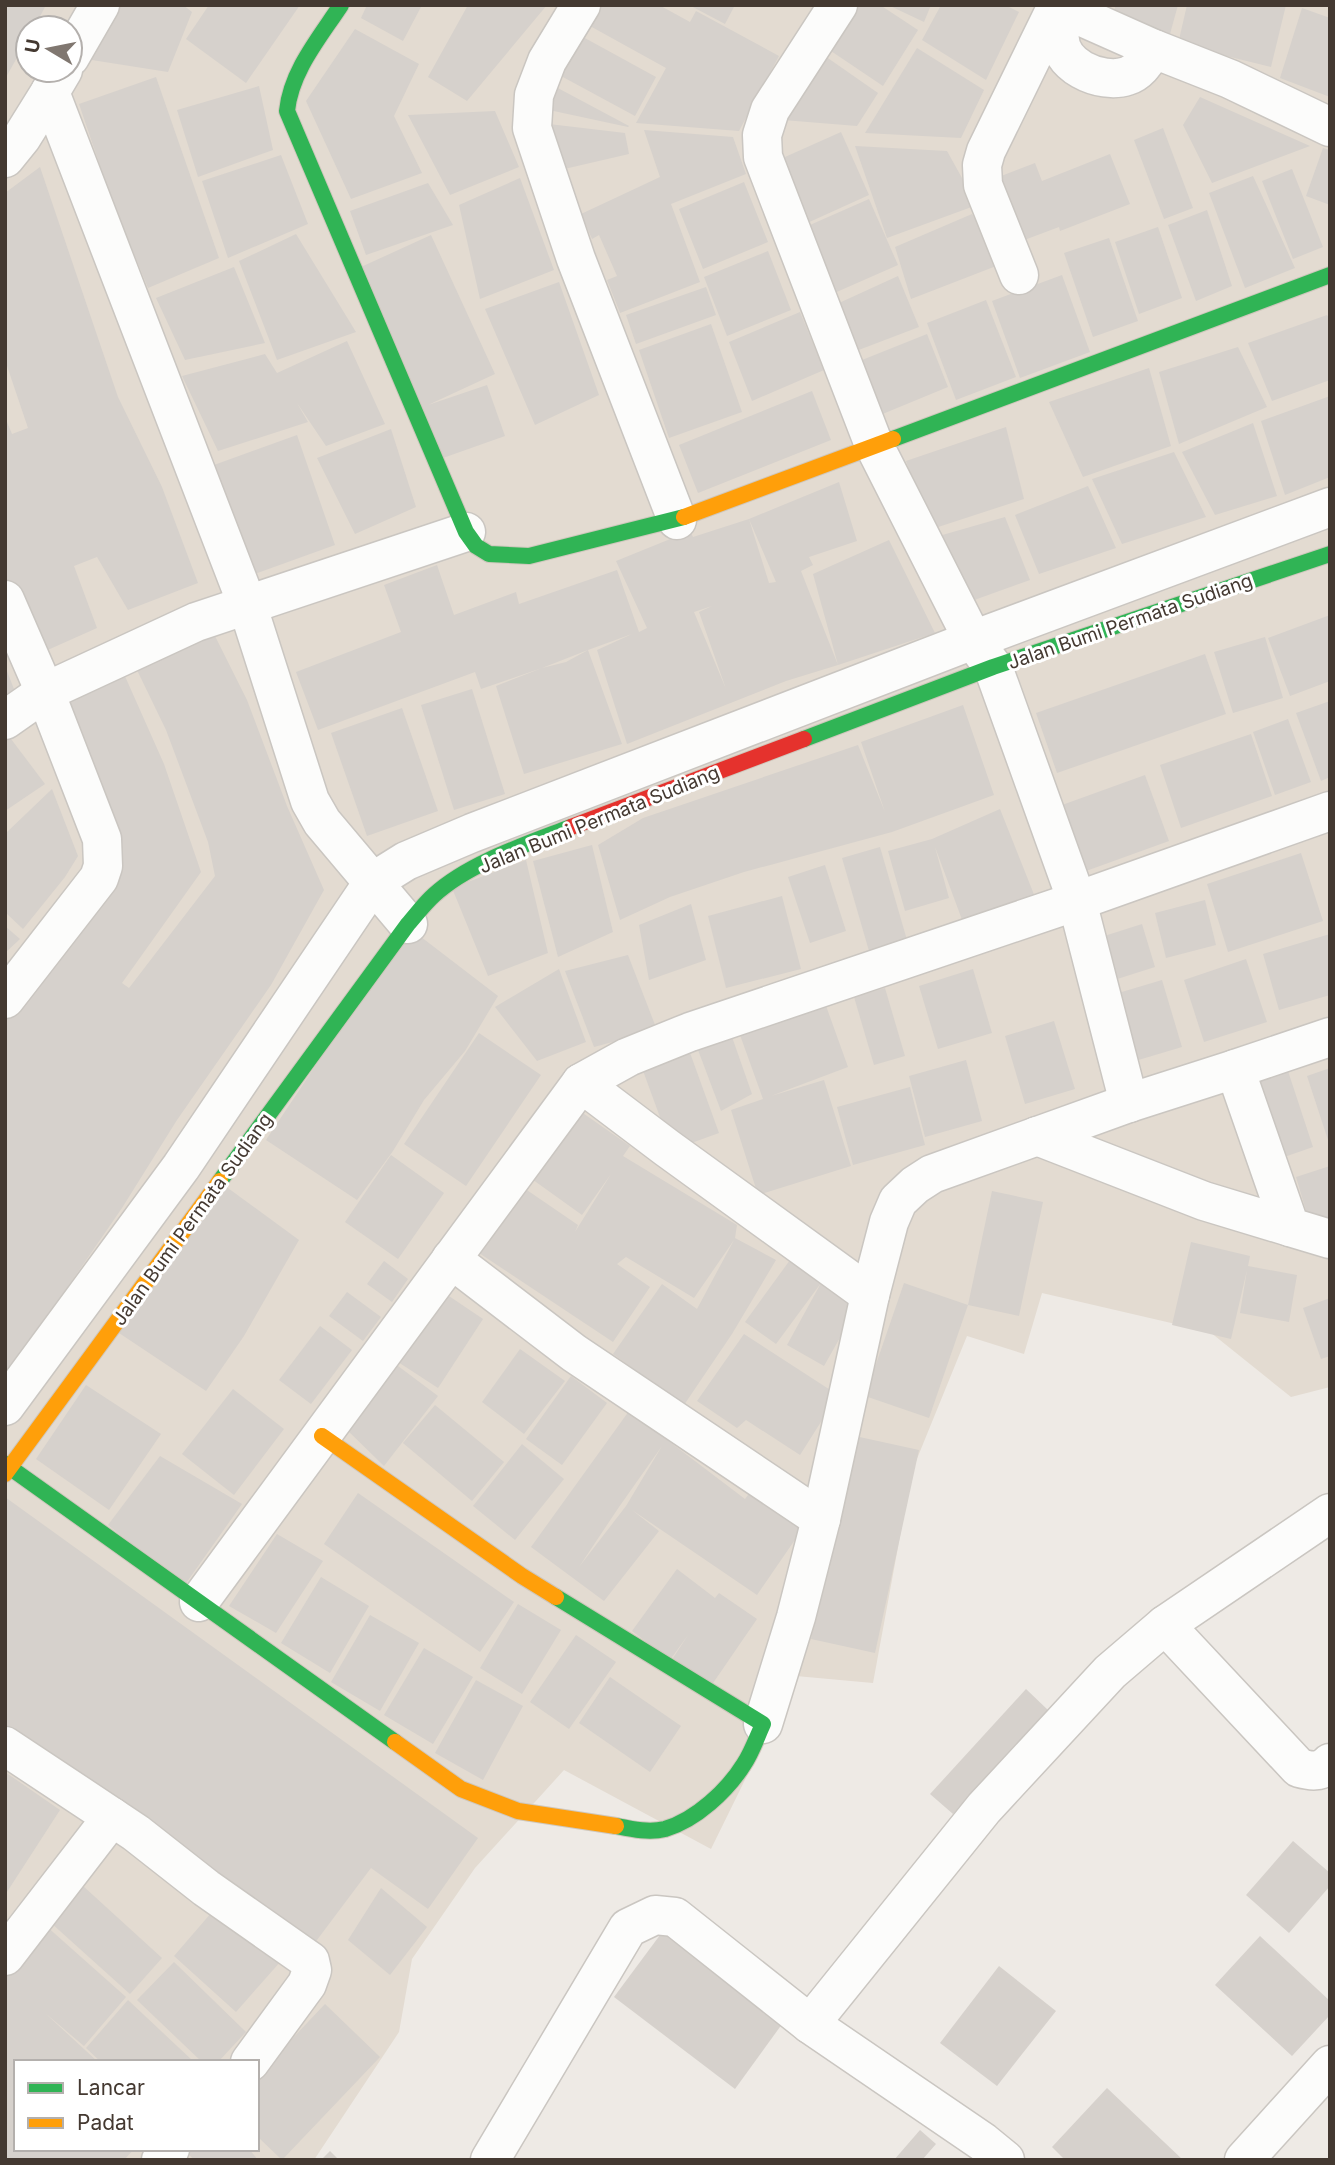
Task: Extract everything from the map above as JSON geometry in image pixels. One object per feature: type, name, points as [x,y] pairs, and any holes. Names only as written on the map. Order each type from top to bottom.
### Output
[{"type":"street","points":[[84,33],[100,5]]},
{"type":"street","points":[[341,5],[295,80],[286,101],[287,111],[466,532],[476,546],[489,554],[529,556],[677,520],[1330,275]]},
{"type":"street","points":[[581,5],[547,61],[531,110],[532,128],[576,259],[677,520]]},
{"type":"street","points":[[838,5],[770,110],[765,123],[763,157],[874,445],[983,654],[1077,901],[1129,1103]]},
{"type":"street","points":[[1019,275],[983,185],[982,165],[992,139],[1060,8],[1230,79],[1330,127]]},
{"type":"street","points":[[5,158],[22,137],[54,84]]},
{"type":"street","points":[[57,84],[247,604],[310,801],[322,822],[408,924]]},
{"type":"street","name":"Jalan Bumi Permata Sudiang","points":[[7,1468],[408,924],[434,895],[461,875],[522,846],[1330,507]]},
{"type":"street","points":[[5,720],[45,692],[195,622],[466,532]]},
{"type":"street","name":"Jalan Bumi Permata Sudiang","points":[[5,1406],[181,1167],[374,881],[406,861],[471,833],[983,654],[1330,554]]},
{"type":"street","points":[[5,600],[45,692],[102,839],[103,866],[99,878],[5,999]]},
{"type":"street","points":[[200,1602],[581,1083],[628,1057],[690,1032],[1077,901],[1330,811]]},
{"type":"street","points":[[7,1468],[461,1789],[518,1811],[641,1830],[664,1829],[691,1817],[721,1792],[744,1764],[763,1724],[796,1617],[821,1519],[870,1295],[889,1222],[898,1201],[932,1174],[1129,1103],[1330,1037]]},
{"type":"street","points":[[1235,1069],[1290,1227]]},
{"type":"street","points":[[581,1083],[870,1295]]},
{"type":"street","points":[[1037,1136],[1204,1201],[1330,1239]]},
{"type":"street","points":[[451,1259],[573,1353],[821,1519]]},
{"type":"street","points":[[321,1436],[522,1576],[763,1724]]},
{"type":"street","points":[[810,2024],[985,1808],[1110,1672],[1165,1625],[1330,1513]]},
{"type":"street","points":[[1165,1625],[1299,1768],[1312,1771],[1325,1768],[1330,1763]]},
{"type":"street","points":[[5,1746],[136,1833],[206,1888],[310,1961],[312,1970],[307,1984],[251,2060]]},
{"type":"street","points":[[5,1956],[112,1817]]},
{"type":"street","points":[[490,2160],[628,1928],[655,1914],[675,1917],[810,2024],[983,2142],[1005,2160]]},
{"type":"street","points":[[1244,2160],[1330,2065]]},
{"type":"shaded area","points":[[5,5],[1330,5],[1330,1387],[1291,1397],[1210,1332],[1042,1293],[1024,1354],[967,1336],[912,1471],[873,1683],[796,1676],[711,1849],[564,1770],[475,1868],[412,1959],[399,2032],[314,2160],[5,2160]]},
{"type":"building","points":[[5,5],[46,5],[41,14],[14,14],[14,63],[5,79]]},
{"type":"building","points":[[115,5],[183,5],[192,12],[168,72],[84,59],[84,51]]},
{"type":"building","points":[[209,5],[300,5],[246,83],[186,39]]},
{"type":"building","points":[[367,5],[422,5],[403,41],[361,18]]},
{"type":"building","points":[[468,5],[547,5],[467,101],[428,77]]},
{"type":"building","points":[[601,5],[659,5],[690,22],[696,11],[779,56],[739,131],[636,123],[666,68],[590,26]]},
{"type":"building","points":[[689,5],[735,5],[725,24]]},
{"type":"building","points":[[854,5],[880,5],[918,30],[883,86],[828,49]]},
{"type":"building","points":[[888,5],[931,5],[924,22]]},
{"type":"building","points":[[941,5],[1005,5],[1019,12],[986,80],[922,40]]},
{"type":"building","points":[[1116,5],[1178,5],[1170,34],[1113,13]]},
{"type":"building","points":[[1187,5],[1286,5],[1271,67],[1178,44]]},
{"type":"building","points":[[1302,8],[1330,18],[1330,97],[1280,78]]},
{"type":"building","points":[[355,29],[419,64],[394,116],[422,173],[351,199],[306,101]]},
{"type":"building","points":[[583,37],[656,77],[635,116],[561,76]]},
{"type":"building","points":[[917,48],[984,90],[961,138],[865,133]]},
{"type":"building","points":[[822,54],[878,93],[857,126],[783,120]]},
{"type":"building","points":[[156,77],[219,258],[148,288],[111,198],[79,104]]},
{"type":"building","points":[[259,86],[273,150],[198,177],[177,110]]},
{"type":"building","points":[[554,86],[629,126],[549,110]]},
{"type":"building","points":[[1200,97],[1310,146],[1212,183],[1183,125]]},
{"type":"building","points":[[495,111],[519,167],[450,195],[408,115]]},
{"type":"building","points":[[549,124],[625,133],[629,154],[560,170]]},
{"type":"building","points":[[1163,128],[1193,208],[1164,219],[1134,140]]},
{"type":"building","points":[[644,130],[733,137],[746,174],[671,204],[700,282],[620,313],[607,280],[617,276],[599,235],[592,239],[581,214],[660,177]]},
{"type":"building","points":[[841,132],[869,195],[794,229],[767,165]]},
{"type":"building","points":[[855,146],[947,151],[977,205],[887,238]]},
{"type":"building","points":[[1323,148],[1330,150],[1330,205],[1306,196]]},
{"type":"building","points":[[1110,154],[1130,204],[1060,231],[1059,227],[1019,242],[996,178],[1035,163],[1042,181]]},
{"type":"building","points":[[281,155],[308,224],[228,258],[202,181]]},
{"type":"building","points":[[40,167],[118,397],[162,487],[198,583],[128,610],[97,557],[74,566],[97,628],[32,657],[5,592],[5,417],[12,434],[28,428],[5,360],[5,193]]},
{"type":"building","points":[[1292,169],[1323,247],[1293,259],[1262,181]]},
{"type":"building","points":[[1253,176],[1295,268],[1245,288],[1209,193]]},
{"type":"building","points":[[520,178],[554,270],[480,299],[459,205]]},
{"type":"building","points":[[744,182],[768,242],[703,269],[679,209]]},
{"type":"building","points":[[428,183],[453,225],[366,255],[350,211]]},
{"type":"building","points":[[869,199],[898,265],[823,298],[794,232]]},
{"type":"building","points":[[1207,210],[1232,286],[1196,301],[1168,225]]},
{"type":"building","points":[[972,214],[1004,263],[911,299],[895,247]]},
{"type":"building","points":[[1158,227],[1182,298],[1139,314],[1115,242]]},
{"type":"building","points":[[296,234],[356,332],[277,360],[239,261]]},
{"type":"building","points":[[431,235],[495,374],[428,405],[487,385],[505,436],[443,458],[361,267]]},
{"type":"building","points":[[1109,238],[1138,321],[1093,337],[1064,253]]},
{"type":"building","points":[[768,251],[791,310],[727,336],[704,277]]},
{"type":"building","points":[[234,267],[265,343],[185,360],[156,298]]},
{"type":"building","points":[[1062,275],[1090,352],[1020,378],[992,301]]},
{"type":"building","points":[[898,276],[919,327],[856,351],[839,303]]},
{"type":"building","points":[[559,282],[599,395],[535,425],[485,309]]},
{"type":"building","points":[[706,287],[716,315],[636,344],[626,315]]},
{"type":"building","points":[[986,300],[1016,377],[956,400],[927,323]]},
{"type":"building","points":[[800,312],[824,370],[752,401],[729,342]]},
{"type":"building","points":[[1327,315],[1330,320],[1330,380],[1272,401],[1248,343]]},
{"type":"building","points":[[711,324],[742,412],[669,438],[639,350]]},
{"type":"building","points":[[927,334],[948,387],[868,420],[847,366]]},
{"type":"building","points":[[347,341],[385,424],[326,446],[297,403],[308,422],[218,451],[182,376],[265,354],[277,373]]},
{"type":"building","points":[[1238,347],[1267,407],[1179,444],[1159,372]]},
{"type":"building","points":[[1149,368],[1171,446],[1083,477],[1049,402]]},
{"type":"building","points":[[812,391],[831,440],[698,493],[679,445]]},
{"type":"building","points":[[1330,396],[1330,477],[1285,495],[1261,421]]},
{"type":"building","points":[[1253,423],[1277,496],[1215,515],[1182,452]]},
{"type":"building","points":[[1006,427],[1024,499],[929,530],[906,461]]},
{"type":"building","points":[[391,429],[416,507],[355,534],[317,458]]},
{"type":"building","points":[[297,435],[335,545],[252,575],[214,465]]},
{"type":"building","points":[[1174,452],[1206,517],[1122,544],[1092,479]]},
{"type":"building","points":[[839,482],[857,541],[809,557],[813,565],[801,571],[838,665],[786,681],[627,744],[597,650],[632,634],[481,689],[475,672],[318,730],[296,672],[401,632],[384,585],[437,565],[454,615],[516,592],[519,604],[617,570],[639,632],[647,628],[616,561],[690,531],[693,537],[749,519]],"holes":[[[749,519],[776,582],[769,583]],[[712,606],[699,612],[726,689],[694,612]]]},
{"type":"building","points":[[1088,486],[1116,548],[1039,574],[1015,515]]},
{"type":"building","points":[[1005,517],[1030,580],[966,603],[932,538]]},
{"type":"building","points":[[889,540],[935,633],[838,665],[813,574]]},
{"type":"building","points":[[1330,615],[1330,681],[1290,696],[1268,638]]},
{"type":"building","points":[[212,630],[247,700],[287,806],[324,890],[271,985],[177,1120],[122,1208],[5,1378],[5,1014],[104,892],[52,696],[120,665],[164,764],[201,872],[122,983],[129,988],[215,876],[208,842],[166,730],[136,668]]},
{"type":"building","points":[[1265,637],[1283,698],[1233,713],[1214,652]]},
{"type":"building","points":[[588,650],[622,744],[524,774],[496,686],[542,668],[566,662]]},
{"type":"building","points":[[1205,654],[1226,714],[1057,773],[1036,713]]},
{"type":"building","points":[[5,666],[14,689],[5,695]]},
{"type":"building","points":[[472,689],[505,794],[454,810],[421,705]]},
{"type":"building","points":[[1330,701],[1330,777],[1321,781],[1296,713]]},
{"type":"building","points":[[963,705],[994,795],[892,832],[744,872],[670,897],[620,920],[598,845],[643,818],[858,745],[885,812],[861,742]]},
{"type":"building","points":[[402,708],[438,811],[367,836],[331,733]]},
{"type":"building","points":[[1288,719],[1311,782],[1275,795],[1253,732]]},
{"type":"building","points":[[5,731],[45,784],[5,811]]},
{"type":"building","points":[[1251,734],[1272,796],[1181,828],[1160,765]]},
{"type":"building","points":[[1145,775],[1169,841],[1075,875],[1051,809]]},
{"type":"building","points":[[52,789],[78,856],[65,877],[23,929],[5,912],[5,834]]},
{"type":"building","points":[[1000,809],[1035,897],[964,925],[935,847],[949,898],[905,911],[888,851],[932,839]]},
{"type":"building","points":[[592,845],[613,932],[558,957],[533,861]]},
{"type":"building","points":[[880,847],[907,940],[869,951],[842,858]]},
{"type":"building","points":[[1301,853],[1323,921],[1228,952],[1207,884]]},
{"type":"building","points":[[526,860],[548,953],[488,976],[452,888]]},
{"type":"building","points":[[825,865],[846,931],[810,943],[788,877]]},
{"type":"building","points":[[782,896],[801,969],[726,988],[708,916]]},
{"type":"building","points":[[1205,900],[1216,945],[1166,958],[1155,913]]},
{"type":"building","points":[[691,904],[706,960],[649,980],[639,925]]},
{"type":"building","points":[[1142,924],[1155,967],[1111,981],[1098,938]]},
{"type":"building","points":[[5,926],[20,939],[5,953]]},
{"type":"building","points":[[408,927],[498,996],[465,1051],[424,1100],[393,1151],[357,1200],[266,1140]]},
{"type":"building","points":[[1330,934],[1330,995],[1279,1010],[1263,954]]},
{"type":"building","points":[[628,955],[657,1030],[594,1047],[565,971]]},
{"type":"building","points":[[1246,959],[1267,1022],[1204,1042],[1184,980]]},
{"type":"building","points":[[559,969],[586,1042],[537,1061],[495,1007]]},
{"type":"building","points":[[973,969],[992,1033],[938,1049],[919,986]]},
{"type":"building","points":[[1162,980],[1182,1047],[1125,1064],[1105,997]]},
{"type":"building","points":[[885,988],[905,1056],[874,1065],[854,997]]},
{"type":"building","points":[[825,1003],[848,1067],[771,1096],[824,1080],[851,1166],[758,1195],[731,1110],[763,1099],[740,1035]]},
{"type":"building","points":[[1054,1021],[1075,1089],[1025,1104],[1005,1036]]},
{"type":"building","points":[[479,1033],[541,1075],[466,1186],[404,1144]]},
{"type":"building","points":[[731,1034],[752,1094],[721,1111],[695,1042]]},
{"type":"building","points":[[689,1050],[719,1133],[672,1150],[642,1068]]},
{"type":"building","points":[[966,1060],[982,1121],[925,1137],[909,1076]]},
{"type":"building","points":[[1287,1068],[1313,1147],[1270,1162],[1243,1083]]},
{"type":"building","points":[[1330,1068],[1330,1143],[1329,1143],[1307,1076]]},
{"type":"building","points":[[910,1087],[925,1145],[853,1165],[837,1107]]},
{"type":"building","points":[[577,1109],[630,1146],[623,1156],[737,1225],[735,1238],[776,1260],[732,1334],[684,1405],[613,1354],[662,1284],[697,1309],[734,1240],[694,1298],[626,1257],[617,1264],[650,1287],[613,1342],[476,1251],[521,1186],[578,1225],[575,1232],[611,1174],[582,1215],[529,1177]]},
{"type":"building","points":[[391,1155],[444,1193],[398,1259],[345,1222]]},
{"type":"building","points":[[1330,1166],[1330,1218],[1310,1224],[1296,1177]]},
{"type":"building","points":[[221,1183],[299,1240],[244,1336],[206,1391],[119,1333]]},
{"type":"building","points":[[992,1191],[1043,1202],[1019,1316],[968,1305]]},
{"type":"building","points":[[1191,1242],[1250,1256],[1248,1266],[1297,1275],[1289,1322],[1240,1313],[1247,1270],[1231,1339],[1172,1325]]},
{"type":"building","points":[[790,1260],[859,1304],[824,1366],[787,1345],[821,1283],[776,1344],[745,1322]]},
{"type":"building","points":[[384,1261],[408,1279],[392,1302],[367,1284]]},
{"type":"building","points":[[904,1283],[968,1305],[929,1418],[865,1396]]},
{"type":"building","points":[[440,1290],[483,1319],[438,1388],[395,1360]]},
{"type":"building","points":[[347,1292],[381,1317],[363,1341],[329,1316]]},
{"type":"building","points":[[1330,1298],[1330,1356],[1321,1359],[1303,1308]]},
{"type":"building","points":[[320,1326],[352,1350],[311,1404],[279,1380]]},
{"type":"building","points":[[744,1334],[838,1395],[800,1455],[746,1420],[737,1428],[697,1401]]},
{"type":"building","points":[[520,1349],[565,1381],[524,1434],[482,1402]]},
{"type":"building","points":[[390,1360],[438,1396],[384,1466],[341,1424]]},
{"type":"building","points":[[571,1376],[607,1403],[562,1465],[526,1439]]},
{"type":"building","points":[[86,1385],[161,1434],[109,1510],[36,1459]]},
{"type":"building","points":[[233,1389],[284,1429],[234,1495],[182,1454]]},
{"type":"building","points":[[435,1405],[504,1462],[472,1501],[403,1443]]},
{"type":"building","points":[[629,1411],[745,1499],[751,1491],[803,1528],[757,1595],[632,1510],[659,1531],[604,1601],[531,1547]],"holes":[[[662,1446],[626,1506],[579,1567]]]},
{"type":"building","points":[[855,1436],[919,1450],[875,1653],[811,1639]]},
{"type":"building","points":[[522,1444],[564,1479],[515,1540],[473,1506]]},
{"type":"building","points":[[160,1456],[242,1504],[184,1586],[108,1525]]},
{"type":"building","points":[[358,1493],[514,1602],[480,1652],[324,1544]]},
{"type":"building","points":[[5,1497],[478,1838],[428,1909],[371,1868],[314,1944],[172,1838],[5,1726]]},
{"type":"building","points":[[277,1534],[323,1561],[276,1633],[229,1606]]},
{"type":"building","points":[[677,1569],[715,1598],[719,1593],[757,1619],[711,1686],[673,1658],[688,1635],[670,1660],[632,1631]]},
{"type":"building","points":[[321,1577],[369,1606],[330,1673],[281,1643]]},
{"type":"building","points":[[518,1604],[561,1630],[522,1694],[480,1668]]},
{"type":"building","points":[[370,1615],[419,1643],[380,1711],[331,1682]]},
{"type":"building","points":[[576,1635],[616,1662],[569,1729],[530,1702]]},
{"type":"building","points":[[424,1648],[473,1677],[433,1744],[384,1715]]},
{"type":"building","points":[[610,1677],[681,1726],[650,1772],[579,1723]]},
{"type":"building","points":[[476,1680],[523,1706],[483,1780],[435,1753]]},
{"type":"building","points":[[1026,1689],[1049,1711],[953,1814],[930,1794]]},
{"type":"building","points":[[5,1772],[60,1810],[5,1895]]},
{"type":"building","points":[[1293,1841],[1330,1873],[1330,1886],[1289,1933],[1246,1895]]},
{"type":"building","points":[[83,1886],[162,1958],[130,1994],[50,1922]]},
{"type":"building","points":[[381,1888],[427,1927],[390,1975],[348,1940]]},
{"type":"building","points":[[218,1905],[281,1961],[236,2012],[174,1956]]},
{"type":"building","points":[[45,1925],[126,1997],[84,2046],[45,2013],[96,2060],[14,2060],[14,2151],[132,2151],[124,2160],[5,2160],[5,1972]]},
{"type":"building","points":[[663,1931],[785,2020],[735,2089],[614,1997]]},
{"type":"building","points":[[1260,1936],[1330,2001],[1330,2015],[1292,2056],[1215,1985]]},
{"type":"building","points":[[174,1962],[246,2032],[220,2060],[200,2060],[137,2000]]},
{"type":"building","points":[[999,1966],[1056,2011],[997,2086],[940,2043]]},
{"type":"building","points":[[128,2000],[192,2060],[99,2060],[86,2048]]},
{"type":"building","points":[[325,2004],[380,2057],[282,2160],[259,2138],[259,2074]]},
{"type":"building","points":[[1107,2088],[1183,2160],[1065,2160],[1052,2147]]},
{"type":"building","points":[[920,2130],[936,2144],[922,2160],[894,2160]]},
{"type":"building","points":[[186,2151],[251,2151],[258,2160],[194,2160]]},
{"type":"building","points":[[330,2151],[339,2160],[321,2160]]},
{"type":"traffic: fast","points":[[341,5],[300,68],[287,111],[466,532],[476,546],[489,554],[529,556],[684,517]]},
{"type":"traffic: fast","points":[[893,439],[1330,275]]},
{"type":"traffic: fast","points":[[804,739],[993,667],[1330,554]]},
{"type":"traffic: fast","points":[[220,1181],[408,924],[430,898],[481,864],[571,827]]},
{"type":"traffic: fast","points":[[5,1464],[395,1742]]},
{"type":"traffic: fast","points":[[556,1597],[763,1724],[750,1755],[737,1774],[720,1794],[688,1819],[659,1830],[616,1826]]},
{"type":"traffic: slow","points":[[684,517],[893,439]]},
{"type":"traffic: slow","points":[[5,1474],[220,1181]]},
{"type":"traffic: slow","points":[[322,1436],[556,1597]]},
{"type":"traffic: slow","points":[[395,1742],[461,1789],[518,1811],[616,1826]]},
{"type":"traffic: jam","points":[[571,827],[804,739]]}]
